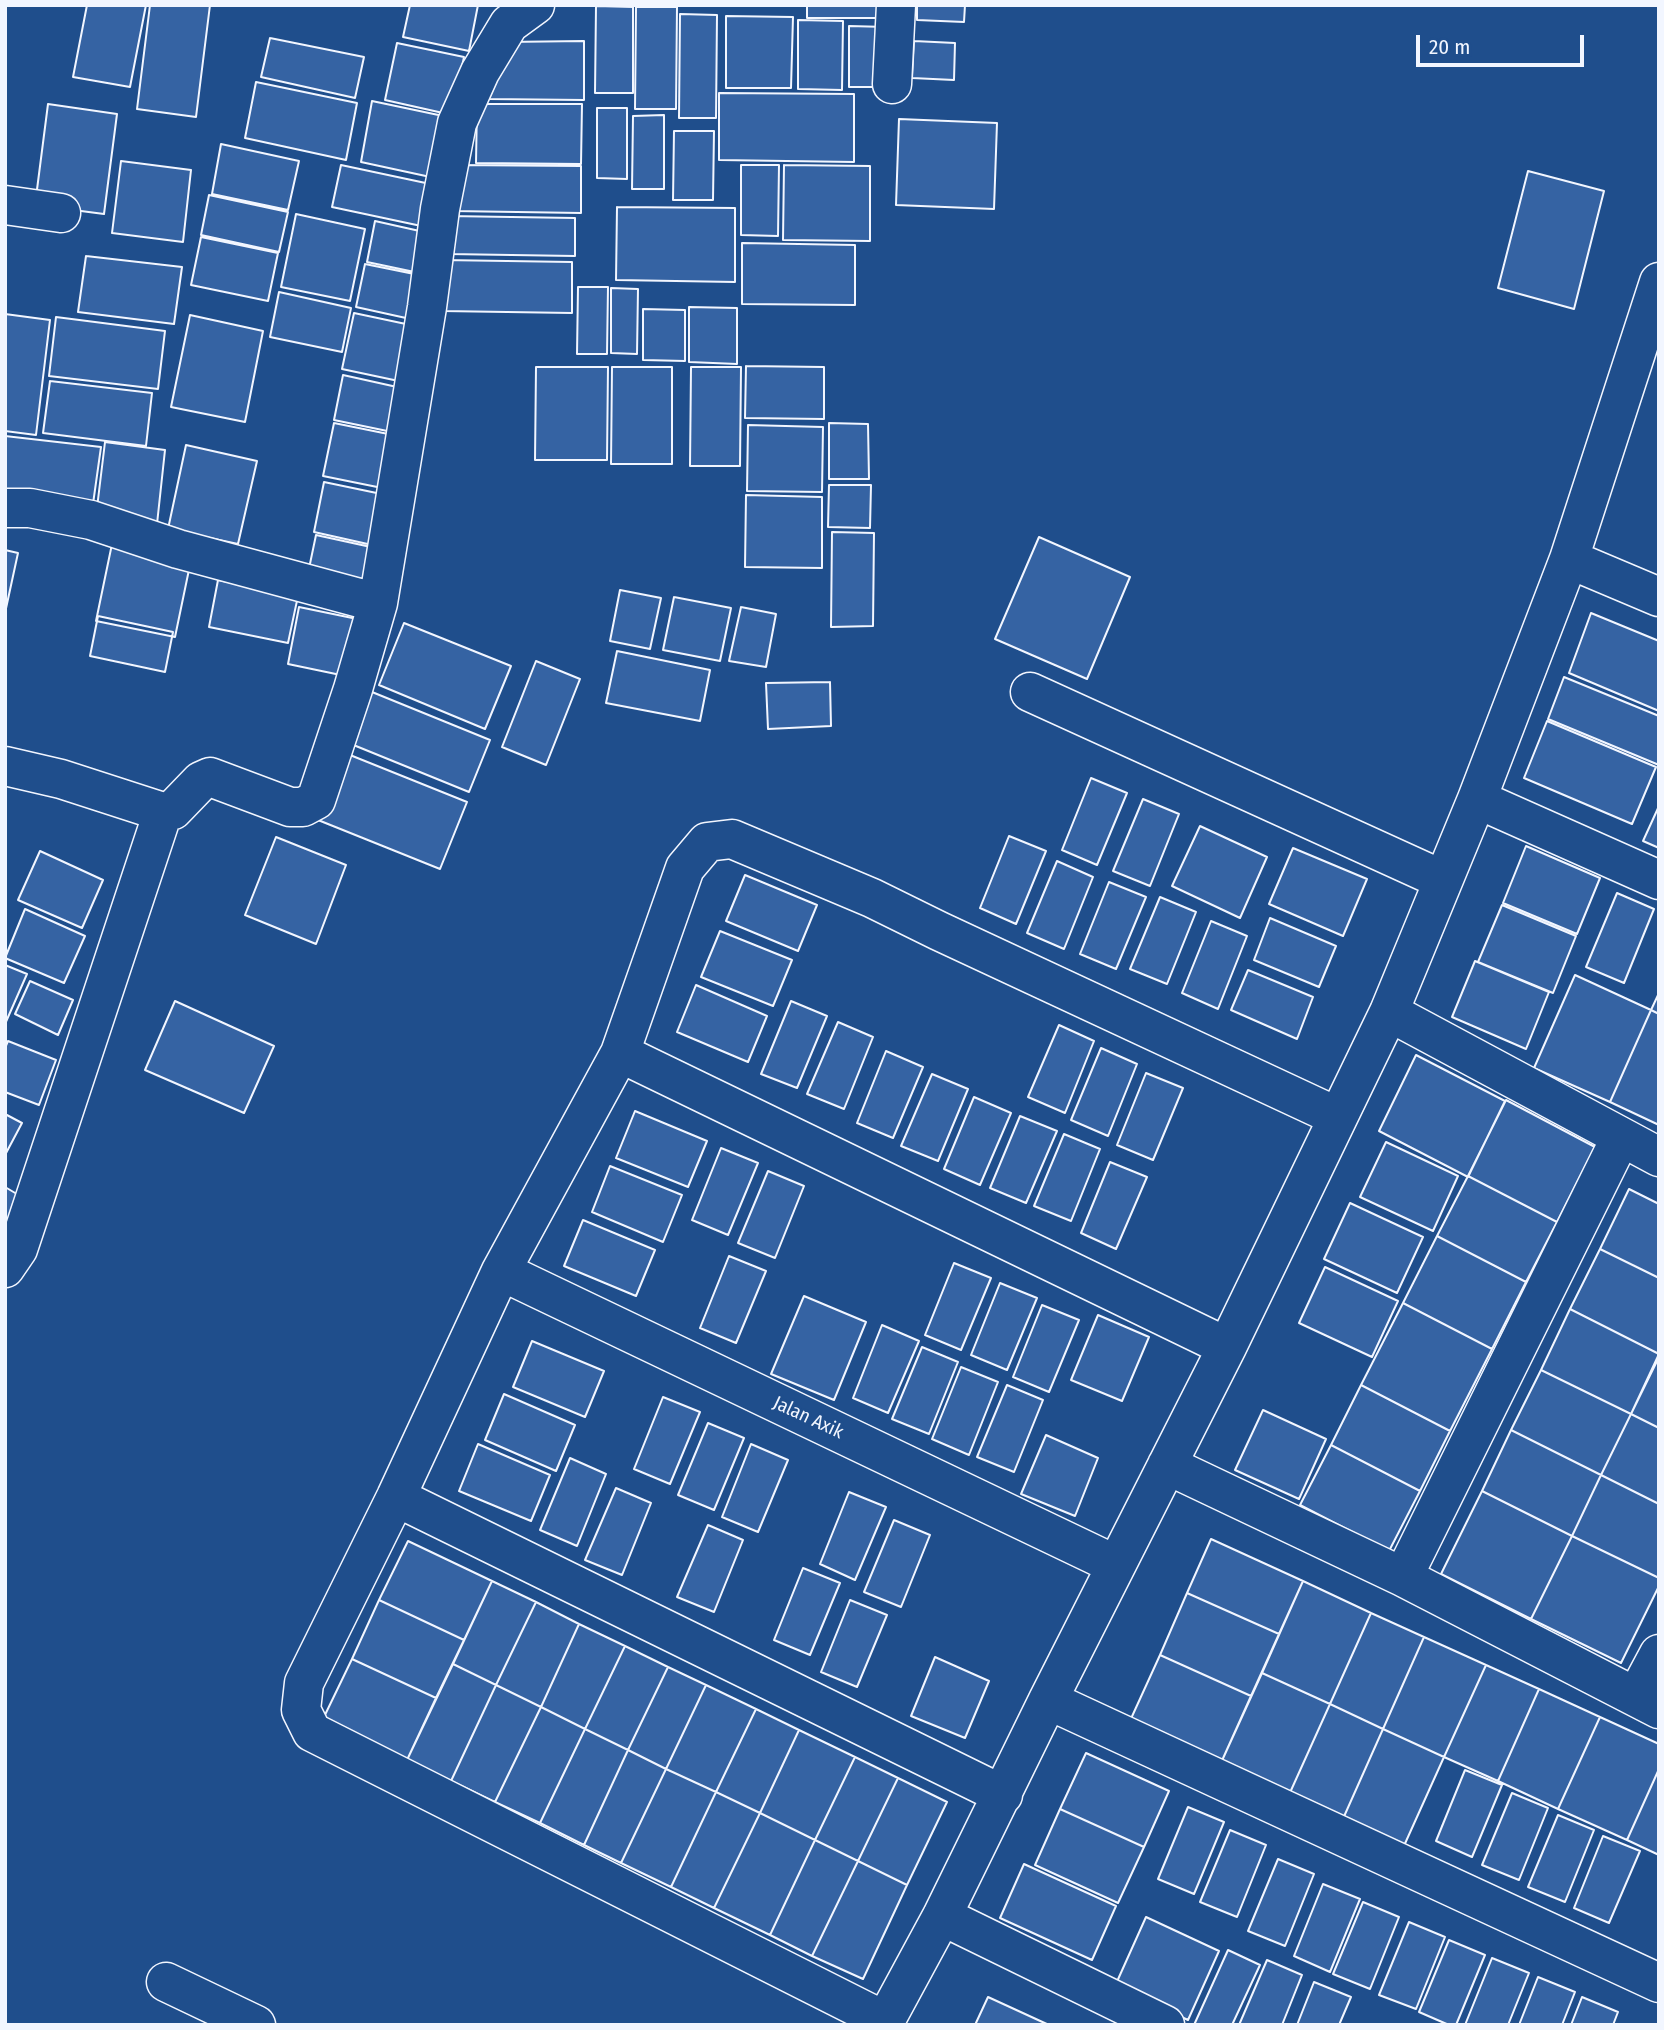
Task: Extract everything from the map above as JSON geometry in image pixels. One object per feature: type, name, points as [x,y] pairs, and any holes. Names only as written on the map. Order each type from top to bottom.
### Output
[{"type":"street","points":[[5,766],[61,779],[163,812],[173,810],[201,780],[210,777],[290,807],[303,807],[316,800],[353,689],[377,603],[427,307],[440,209],[457,123],[480,72],[509,24],[536,5]]},
{"type":"street","points":[[892,85],[896,5]]},
{"type":"street","points":[[5,205],[61,212]]},
{"type":"street","points":[[1338,1117],[872,898],[732,839],[707,842],[685,868],[620,1053],[501,1271],[396,1497],[304,1683],[301,1710],[312,1732],[884,2023],[942,1916],[1227,1347],[1389,1013],[1477,799],[1569,559],[1659,282]]},
{"type":"street","points":[[5,508],[30,508],[91,520],[178,549],[377,603]]},
{"type":"street","points":[[1569,559],[1659,597]]},
{"type":"street","points":[[1030,692],[1443,880]]},
{"type":"street","points":[[1477,799],[1659,880]]},
{"type":"street","points":[[5,1268],[18,1249],[163,812]]},
{"type":"street","points":[[1389,1013],[1659,1157]]},
{"type":"street","points":[[620,1053],[1227,1347]]},
{"type":"street","points":[[1403,1577],[1620,1137]]},
{"type":"street","name":"Jalan Axik","points":[[501,1271],[1116,1565]]},
{"type":"street","points":[[1167,1465],[1403,1577],[1648,1703],[1659,1654]]},
{"type":"street","points":[[396,1497],[1003,1795]]},
{"type":"street","points":[[1048,1700],[1659,1983]]},
{"type":"street","points":[[942,1916],[1165,2025]]},
{"type":"street","points":[[166,1982],[256,2025]]},
{"type":"building","points":[[87,5],[146,5],[130,87],[73,77]]},
{"type":"building","points":[[150,5],[210,5],[196,117],[137,109]]},
{"type":"building","points":[[410,5],[478,5],[469,51],[403,37]]},
{"type":"building","points":[[807,5],[894,5],[894,18],[807,18]]},
{"type":"building","points":[[917,5],[965,5],[964,22],[917,20]]},
{"type":"building","points":[[596,6],[633,7],[633,93],[595,93]]},
{"type":"building","points":[[636,7],[677,7],[676,109],[635,109]]},
{"type":"building","points":[[680,14],[717,15],[716,118],[679,118]]},
{"type":"building","points":[[726,16],[793,17],[791,88],[726,88]]},
{"type":"building","points":[[798,20],[843,21],[842,90],[798,89]]},
{"type":"building","points":[[849,26],[887,27],[887,87],[849,87]]},
{"type":"building","points":[[270,38],[364,57],[355,98],[261,77]]},
{"type":"building","points":[[584,41],[584,100],[487,99],[505,42]]},
{"type":"building","points":[[914,41],[955,43],[954,80],[912,78]]},
{"type":"building","points":[[397,43],[464,57],[452,115],[385,100]]},
{"type":"building","points":[[256,82],[357,103],[346,160],[245,138]]},
{"type":"building","points":[[719,93],[854,94],[854,162],[719,160]]},
{"type":"building","points":[[372,101],[448,117],[435,178],[361,162]]},
{"type":"building","points":[[48,104],[117,114],[104,214],[35,205]]},
{"type":"building","points":[[477,104],[582,104],[581,164],[476,163]]},
{"type":"building","points":[[597,108],[627,108],[627,179],[597,178]]},
{"type":"building","points":[[664,115],[664,189],[632,189],[633,116]]},
{"type":"building","points":[[899,119],[997,123],[994,209],[896,205]]},
{"type":"building","points":[[674,131],[714,131],[713,200],[673,200]]},
{"type":"building","points":[[221,144],[299,161],[288,210],[212,194]]},
{"type":"building","points":[[121,161],[191,170],[183,242],[112,233]]},
{"type":"building","points":[[341,165],[435,185],[426,227],[332,207]]},
{"type":"building","points":[[453,165],[581,166],[581,213],[453,211]]},
{"type":"building","points":[[741,165],[779,165],[778,236],[741,235]]},
{"type":"building","points":[[784,165],[870,166],[870,241],[783,240]]},
{"type":"building","points":[[1528,171],[1604,191],[1574,309],[1498,288]]},
{"type":"building","points":[[209,195],[288,212],[279,252],[201,235]]},
{"type":"building","points":[[617,207],[735,208],[735,282],[616,280]]},
{"type":"building","points":[[296,214],[365,229],[350,301],[281,287]]},
{"type":"building","points":[[448,216],[575,218],[575,256],[448,254]]},
{"type":"building","points":[[375,221],[433,234],[424,274],[367,262]]},
{"type":"building","points":[[201,237],[278,253],[268,301],[191,285]]},
{"type":"building","points":[[742,243],[855,245],[855,305],[742,304]]},
{"type":"building","points":[[86,256],[182,267],[174,324],[78,312]]},
{"type":"building","points":[[442,260],[572,262],[572,313],[442,311]]},
{"type":"building","points":[[365,264],[424,276],[415,320],[356,307]]},
{"type":"building","points":[[578,287],[608,287],[607,354],[577,354]]},
{"type":"building","points":[[611,288],[638,289],[637,354],[611,353]]},
{"type":"building","points":[[279,292],[351,308],[342,352],[270,337]]},
{"type":"building","points":[[689,307],[737,308],[737,364],[689,362]]},
{"type":"building","points":[[643,309],[685,310],[685,361],[643,360]]},
{"type":"building","points":[[354,313],[420,327],[408,383],[342,369]]},
{"type":"building","points":[[5,314],[50,320],[36,435],[5,431]]},
{"type":"building","points":[[190,315],[263,331],[245,422],[171,407]]},
{"type":"building","points":[[56,317],[165,331],[158,389],[49,376]]},
{"type":"building","points":[[746,366],[824,367],[824,419],[745,418]]},
{"type":"building","points":[[536,367],[608,367],[607,460],[535,460]]},
{"type":"building","points":[[612,367],[672,367],[672,464],[611,464]]},
{"type":"building","points":[[691,367],[741,367],[740,466],[690,466]]},
{"type":"building","points":[[343,375],[406,389],[397,433],[334,420]]},
{"type":"building","points":[[50,381],[152,393],[146,446],[43,433]]},
{"type":"building","points":[[334,423],[403,437],[392,490],[323,476]]},
{"type":"building","points":[[829,423],[868,424],[869,479],[829,479]]},
{"type":"building","points":[[748,425],[823,427],[822,492],[747,491]]},
{"type":"building","points":[[5,436],[101,447],[92,511],[5,500]]},
{"type":"building","points":[[105,442],[165,450],[157,524],[96,516]]},
{"type":"building","points":[[186,445],[257,461],[238,544],[168,529]]},
{"type":"building","points":[[324,482],[391,496],[381,547],[314,532]]},
{"type":"building","points":[[829,485],[871,485],[870,528],[828,527]]},
{"type":"building","points":[[746,495],[822,497],[822,568],[745,567]]},
{"type":"building","points":[[832,532],[874,533],[873,626],[831,627]]},
{"type":"building","points":[[316,535],[380,549],[371,592],[307,578]]},
{"type":"building","points":[[1039,537],[1130,577],[1087,679],[995,639]]},
{"type":"building","points":[[112,544],[191,560],[175,637],[96,621]]},
{"type":"building","points":[[5,550],[18,553],[5,613]]},
{"type":"building","points":[[218,580],[298,596],[288,643],[209,627]]},
{"type":"building","points":[[620,590],[661,598],[650,649],[610,641]]},
{"type":"building","points":[[674,597],[731,608],[720,661],[663,650]]},
{"type":"building","points":[[299,607],[367,621],[355,678],[288,664]]},
{"type":"building","points":[[741,607],[776,614],[766,667],[729,661]]},
{"type":"building","points":[[1591,613],[1659,641],[1659,711],[1569,673]]},
{"type":"building","points":[[98,616],[173,632],[165,672],[90,656]]},
{"type":"building","points":[[404,623],[511,666],[485,729],[379,685]]},
{"type":"building","points":[[617,651],[710,670],[700,721],[606,703]]},
{"type":"building","points":[[536,661],[580,679],[546,765],[502,747]]},
{"type":"building","points":[[1564,677],[1659,716],[1659,765],[1548,719]]},
{"type":"building","points":[[830,682],[831,726],[768,729],[766,683]]},
{"type":"building","points":[[372,692],[490,740],[469,792],[351,744]]},
{"type":"building","points":[[1547,721],[1656,767],[1632,824],[1524,778]]},
{"type":"building","points":[[345,753],[467,802],[440,869],[318,820]]},
{"type":"building","points":[[1091,778],[1127,793],[1097,865],[1062,850]]},
{"type":"building","points":[[1143,799],[1179,814],[1150,886],[1113,871]]},
{"type":"building","points":[[1659,806],[1659,848],[1643,841]]},
{"type":"building","points":[[1200,826],[1267,857],[1240,918],[1172,886]]},
{"type":"building","points":[[1009,836],[1046,851],[1016,924],[980,908]]},
{"type":"building","points":[[276,837],[346,865],[316,944],[245,915]]},
{"type":"building","points":[[1526,846],[1600,878],[1577,934],[1503,903]]},
{"type":"building","points":[[1293,848],[1367,879],[1343,936],[1269,904]]},
{"type":"building","points":[[40,851],[103,880],[82,928],[18,900]]},
{"type":"building","points":[[1057,861],[1093,877],[1064,949],[1027,933]]},
{"type":"building","points":[[745,875],[817,905],[798,951],[726,921]]},
{"type":"building","points":[[1109,882],[1146,897],[1116,969],[1080,954]]},
{"type":"building","points":[[1617,893],[1654,909],[1624,983],[1586,967]]},
{"type":"building","points":[[1160,897],[1196,912],[1167,984],[1130,969]]},
{"type":"building","points":[[1502,905],[1576,936],[1553,993],[1478,962]]},
{"type":"building","points":[[25,909],[85,936],[64,983],[5,958]]},
{"type":"building","points":[[1270,918],[1336,946],[1319,987],[1254,960]]},
{"type":"building","points":[[1211,921],[1247,936],[1218,1009],[1182,993]]},
{"type":"building","points":[[720,931],[792,960],[773,1006],[701,977]]},
{"type":"building","points":[[1475,961],[1549,992],[1526,1049],[1452,1017]]},
{"type":"building","points":[[5,965],[27,974],[5,1024]]},
{"type":"building","points":[[1248,970],[1313,997],[1297,1039],[1231,1010]]},
{"type":"building","points":[[1575,975],[1651,1010],[1610,1102],[1534,1068]]},
{"type":"building","points":[[30,981],[73,1000],[58,1035],[15,1014]]},
{"type":"building","points":[[696,985],[767,1016],[748,1062],[677,1032]]},
{"type":"building","points":[[1659,993],[1659,1014],[1651,1010]]},
{"type":"building","points":[[175,1001],[274,1046],[244,1113],[145,1070]]},
{"type":"building","points":[[791,1001],[827,1016],[797,1088],[761,1074]]},
{"type":"building","points":[[1651,1010],[1659,1014],[1659,1125],[1610,1102]]},
{"type":"building","points":[[838,1022],[873,1037],[844,1109],[807,1094]]},
{"type":"building","points":[[1059,1025],[1094,1041],[1065,1113],[1028,1097]]},
{"type":"building","points":[[8,1041],[56,1060],[39,1105],[5,1092],[5,1048]]},
{"type":"building","points":[[1101,1048],[1137,1064],[1108,1136],[1071,1120]]},
{"type":"building","points":[[886,1051],[923,1067],[893,1138],[857,1123]]},
{"type":"building","points":[[1416,1055],[1505,1101],[1468,1177],[1379,1131]]},
{"type":"building","points":[[1146,1073],[1183,1088],[1153,1160],[1117,1145]]},
{"type":"building","points":[[932,1074],[968,1089],[938,1161],[901,1146]]},
{"type":"building","points":[[974,1097],[1011,1113],[980,1185],[944,1169]]},
{"type":"building","points":[[1506,1100],[1595,1147],[1557,1222],[1468,1176]]},
{"type":"building","points":[[635,1111],[707,1141],[688,1187],[616,1158]]},
{"type":"building","points":[[5,1114],[22,1123],[5,1155]]},
{"type":"building","points":[[1020,1116],[1057,1131],[1026,1203],[990,1188]]},
{"type":"building","points":[[1064,1134],[1100,1149],[1071,1221],[1034,1206]]},
{"type":"building","points":[[1386,1142],[1458,1176],[1433,1231],[1360,1197]]},
{"type":"building","points":[[721,1148],[758,1163],[728,1235],[692,1220]]},
{"type":"building","points":[[1110,1162],[1147,1177],[1116,1249],[1081,1233]]},
{"type":"building","points":[[610,1166],[682,1195],[663,1242],[592,1212]]},
{"type":"building","points":[[768,1171],[804,1186],[775,1258],[738,1243]]},
{"type":"building","points":[[1468,1176],[1557,1222],[1526,1282],[1437,1236]]},
{"type":"building","points":[[5,1187],[27,1200],[12,1224],[5,1220]]},
{"type":"building","points":[[1629,1189],[1659,1204],[1659,1278],[1600,1249]]},
{"type":"building","points":[[1350,1203],[1423,1237],[1397,1293],[1324,1259]]},
{"type":"building","points":[[583,1220],[655,1250],[636,1296],[564,1266]]},
{"type":"building","points":[[1437,1236],[1526,1282],[1492,1349],[1403,1303]]},
{"type":"building","points":[[1600,1249],[1659,1278],[1659,1354],[1570,1309]]},
{"type":"building","points":[[729,1256],[766,1271],[736,1343],[700,1328]]},
{"type":"building","points":[[954,1263],[991,1278],[961,1350],[925,1335]]},
{"type":"building","points":[[1325,1267],[1398,1301],[1372,1357],[1299,1323]]},
{"type":"building","points":[[1000,1283],[1037,1298],[1007,1370],[971,1355]]},
{"type":"building","points":[[804,1296],[866,1322],[834,1400],[771,1374]]},
{"type":"building","points":[[1403,1303],[1492,1349],[1450,1431],[1361,1385]]},
{"type":"building","points":[[1042,1305],[1079,1320],[1049,1392],[1013,1377]]},
{"type":"building","points":[[1570,1309],[1659,1354],[1631,1414],[1541,1370]]},
{"type":"building","points":[[1098,1315],[1149,1337],[1122,1401],[1071,1380]]},
{"type":"building","points":[[882,1325],[919,1341],[888,1413],[853,1398]]},
{"type":"building","points":[[532,1341],[604,1371],[585,1417],[513,1387]]},
{"type":"building","points":[[922,1347],[958,1362],[929,1434],[892,1419]]},
{"type":"building","points":[[1659,1357],[1659,1428],[1631,1414]]},
{"type":"building","points":[[961,1367],[998,1382],[969,1455],[932,1439]]},
{"type":"building","points":[[1541,1370],[1631,1414],[1601,1475],[1511,1430]]},
{"type":"building","points":[[1007,1385],[1043,1400],[1014,1472],[977,1457]]},
{"type":"building","points":[[1361,1385],[1450,1431],[1420,1491],[1331,1445]]},
{"type":"building","points":[[504,1394],[575,1425],[556,1471],[485,1440]]},
{"type":"building","points":[[663,1397],[700,1412],[670,1484],[634,1469]]},
{"type":"building","points":[[1263,1410],[1326,1439],[1299,1499],[1235,1470]]},
{"type":"building","points":[[1631,1414],[1659,1428],[1659,1504],[1601,1475]]},
{"type":"building","points":[[708,1423],[744,1438],[714,1510],[678,1495]]},
{"type":"building","points":[[1511,1430],[1601,1475],[1572,1536],[1482,1491]]},
{"type":"building","points":[[1046,1435],[1098,1458],[1075,1516],[1021,1494]]},
{"type":"building","points":[[478,1444],[550,1475],[531,1521],[459,1491]]},
{"type":"building","points":[[751,1444],[788,1460],[758,1532],[722,1517]]},
{"type":"building","points":[[1331,1445],[1420,1491],[1389,1551],[1300,1505]]},
{"type":"building","points":[[570,1458],[606,1474],[577,1546],[540,1530]]},
{"type":"building","points":[[1601,1475],[1659,1504],[1659,1578],[1572,1536]]},
{"type":"building","points":[[616,1488],[651,1503],[622,1575],[585,1560]]},
{"type":"building","points":[[1482,1491],[1572,1536],[1531,1619],[1441,1574]]},
{"type":"building","points":[[849,1492],[886,1507],[855,1580],[820,1564]]},
{"type":"building","points":[[894,1520],[930,1535],[901,1607],[864,1592]]},
{"type":"building","points":[[708,1525],[743,1540],[714,1612],[677,1597]]},
{"type":"building","points":[[1572,1536],[1659,1578],[1659,1586],[1621,1663],[1531,1619]]},
{"type":"building","points":[[1211,1539],[1303,1581],[1279,1634],[1187,1593]]},
{"type":"building","points":[[408,1541],[492,1581],[464,1640],[379,1600]]},
{"type":"building","points":[[803,1568],[840,1583],[810,1655],[774,1640]]},
{"type":"building","points":[[492,1581],[536,1602],[496,1685],[453,1664]]},
{"type":"building","points":[[1303,1581],[1371,1613],[1330,1704],[1262,1673]]},
{"type":"building","points":[[1187,1593],[1279,1634],[1251,1696],[1160,1655]]},
{"type":"building","points":[[379,1600],[464,1640],[436,1698],[352,1659]]},
{"type":"building","points":[[850,1600],[887,1615],[857,1687],[821,1672]]},
{"type":"building","points":[[536,1602],[579,1624],[541,1707],[496,1685]]},
{"type":"building","points":[[1371,1613],[1424,1637],[1383,1729],[1330,1704]]},
{"type":"building","points":[[579,1624],[625,1646],[585,1729],[541,1707]]},
{"type":"building","points":[[1424,1637],[1486,1665],[1444,1757],[1383,1729]]},
{"type":"building","points":[[625,1646],[668,1667],[628,1750],[585,1729]]},
{"type":"building","points":[[1160,1655],[1251,1696],[1220,1765],[1129,1723]]},
{"type":"building","points":[[935,1657],[989,1681],[965,1738],[911,1716]]},
{"type":"building","points":[[352,1659],[436,1698],[407,1760],[323,1719]]},
{"type":"building","points":[[453,1664],[496,1685],[451,1781],[407,1760]]},
{"type":"building","points":[[1486,1665],[1539,1689],[1498,1781],[1444,1757]]},
{"type":"building","points":[[668,1667],[706,1685],[666,1769],[628,1750]]},
{"type":"building","points":[[1262,1673],[1330,1704],[1288,1797],[1220,1765]]},
{"type":"building","points":[[496,1685],[541,1707],[495,1802],[451,1781]]},
{"type":"building","points":[[706,1685],[756,1709],[716,1792],[666,1769]]},
{"type":"building","points":[[1539,1689],[1600,1717],[1558,1809],[1498,1781]]},
{"type":"building","points":[[1330,1704],[1383,1729],[1342,1821],[1288,1797]]},
{"type":"building","points":[[541,1707],[585,1729],[540,1823],[495,1802]]},
{"type":"building","points":[[756,1709],[799,1730],[760,1813],[716,1792]]},
{"type":"building","points":[[1600,1717],[1659,1744],[1659,1769],[1627,1840],[1558,1809]]},
{"type":"building","points":[[585,1729],[628,1750],[584,1845],[540,1823]]},
{"type":"building","points":[[1383,1729],[1444,1757],[1403,1848],[1342,1821]]},
{"type":"building","points":[[799,1730],[855,1757],[815,1840],[760,1813]]},
{"type":"building","points":[[628,1750],[666,1769],[621,1863],[584,1845]]},
{"type":"building","points":[[1086,1753],[1169,1791],[1144,1847],[1060,1809]]},
{"type":"building","points":[[855,1757],[898,1778],[858,1861],[815,1840]]},
{"type":"building","points":[[666,1769],[716,1792],[671,1887],[621,1863]]},
{"type":"building","points":[[1659,1769],[1659,1855],[1627,1840]]},
{"type":"building","points":[[1465,1770],[1502,1785],[1472,1857],[1436,1841]]},
{"type":"building","points":[[898,1778],[947,1802],[907,1885],[858,1861]]},
{"type":"building","points":[[716,1792],[760,1813],[714,1908],[671,1887]]},
{"type":"building","points":[[1512,1793],[1548,1808],[1519,1880],[1482,1865]]},
{"type":"building","points":[[1188,1807],[1224,1822],[1194,1894],[1158,1879]]},
{"type":"building","points":[[1060,1809],[1144,1847],[1118,1903],[1035,1865]]},
{"type":"building","points":[[760,1813],[815,1840],[770,1935],[714,1908]]},
{"type":"building","points":[[1558,1815],[1594,1830],[1565,1902],[1528,1887]]},
{"type":"building","points":[[1230,1830],[1266,1845],[1237,1917],[1200,1902]]},
{"type":"building","points":[[1603,1836],[1640,1851],[1609,1923],[1574,1908]]},
{"type":"building","points":[[815,1840],[858,1861],[812,1956],[770,1935]]},
{"type":"building","points":[[1278,1859],[1314,1874],[1285,1946],[1248,1931]]},
{"type":"building","points":[[858,1861],[907,1885],[863,1979],[812,1956]]},
{"type":"building","points":[[1024,1864],[1116,1906],[1092,1960],[1000,1918]]},
{"type":"building","points":[[1323,1884],[1360,1899],[1330,1972],[1294,1956]]},
{"type":"building","points":[[1363,1902],[1399,1917],[1370,1989],[1333,1974]]},
{"type":"building","points":[[1146,1917],[1219,1951],[1188,2020],[1115,1986]]},
{"type":"building","points":[[1409,1922],[1445,1937],[1416,2009],[1379,1995]]},
{"type":"building","points":[[1449,1940],[1485,1955],[1456,2025],[1449,2025],[1419,2012]]},
{"type":"building","points":[[1228,1950],[1260,1965],[1232,2025],[1194,2025]]},
{"type":"building","points":[[1492,1958],[1529,1973],[1508,2025],[1465,2025]]},
{"type":"building","points":[[1267,1960],[1302,1975],[1282,2025],[1239,2025]]},
{"type":"building","points":[[1538,1977],[1575,1992],[1562,2025],[1519,2025]]},
{"type":"building","points":[[1314,1982],[1351,1997],[1339,2025],[1297,2025]]},
{"type":"building","points":[[988,1997],[1049,2025],[975,2025]]},
{"type":"building","points":[[1582,1997],[1618,2012],[1613,2025],[1571,2025]]}]
